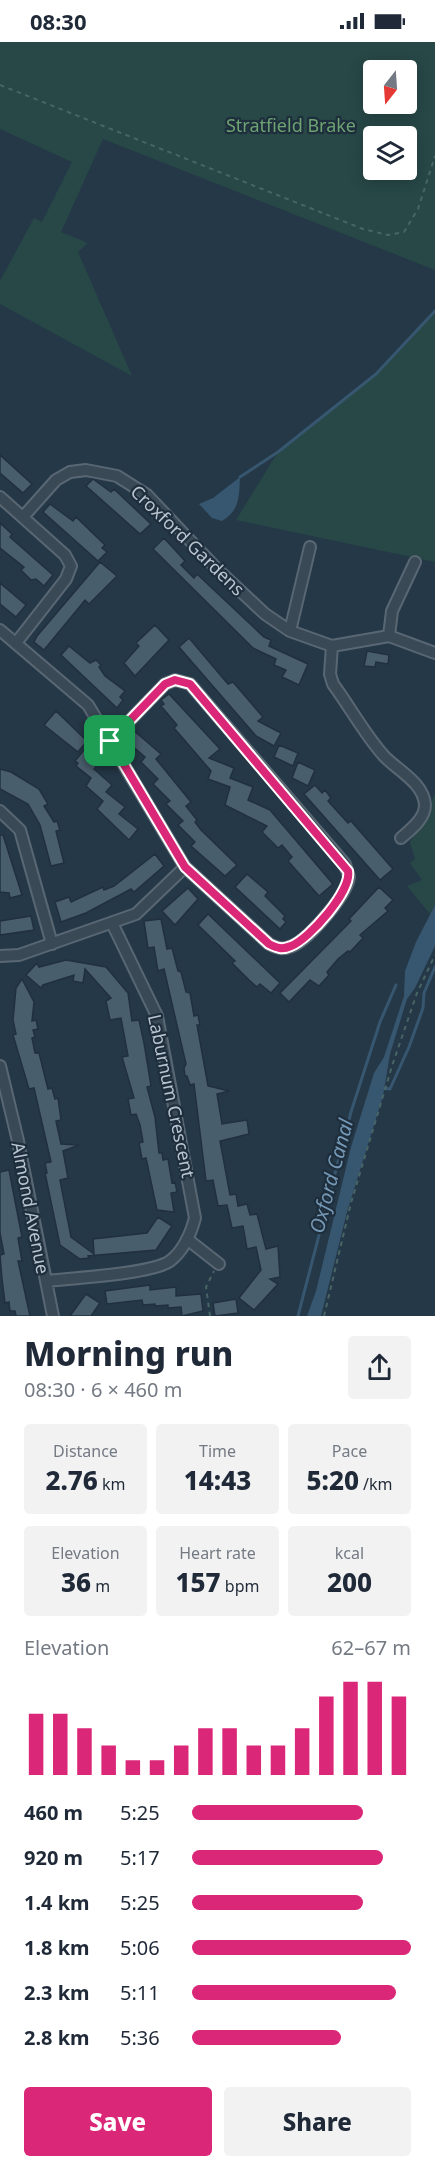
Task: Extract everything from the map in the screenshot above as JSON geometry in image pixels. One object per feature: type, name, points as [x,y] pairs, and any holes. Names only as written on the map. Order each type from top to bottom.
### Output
[{"type":"street","name":"Croxford Gardens","points":[[23,517],[56,480],[70,472],[86,470],[117,476],[147,495],[216,568],[265,614],[290,631],[332,646],[389,636]]},
{"type":"street","points":[[0,497],[65,555],[71,566],[66,579],[16,643]]},
{"type":"street","points":[[290,631],[310,547]]},
{"type":"street","points":[[415,562],[392,610],[389,636],[435,653]]},
{"type":"street","points":[[0,630],[88,705],[185,867],[260,937],[278,949],[291,946],[301,940],[342,896],[350,877],[345,864],[190,684],[175,680],[165,684],[110,741]]},
{"type":"street","points":[[332,646],[330,674],[333,684],[384,756],[416,784],[425,804],[423,814],[401,838]]},
{"type":"street","points":[[0,811],[20,830],[52,944]]},
{"type":"street","points":[[0,956],[20,955],[136,914],[185,867]]},
{"type":"street","name":"Laburnum Crescent","points":[[46,1281],[159,1267],[170,1261],[187,1239],[195,1218],[194,1201],[160,1030],[151,1002],[112,923]]},
{"type":"street","name":"Almond Avenue","points":[[0,1066],[53,1316]]},
{"type":"street","points":[[187,1239],[219,1264]]},
{"type":"path","points":[[0,85],[363,229],[388,236],[404,232],[418,209],[435,156]]},
{"type":"path","points":[[324,1316],[351,1203],[417,993],[435,955]]},
{"type":"path","points":[[210,1316],[207,1283],[219,1264]]},
{"type":"green space","name":"Stratfield Brake","points":[[0,42],[435,42],[435,270],[103,139],[61,232],[88,243],[78,252],[132,376],[0,304],[0,281],[34,218],[42,222],[72,162],[0,129]]},
{"type":"green space","points":[[435,311],[435,562],[236,520],[278,452],[376,374]]},
{"type":"green space","points":[[435,793],[435,905],[430,914],[407,886],[422,880],[410,863],[415,859],[410,842],[424,819]]},
{"type":"water","points":[[240,477],[239,497],[235,508],[222,521],[212,518],[199,504],[213,498]]},
{"type":"water","points":[[435,905],[435,946],[415,988],[407,999],[390,1054],[383,1096],[347,1212],[321,1316],[307,1316],[316,1291],[351,1147],[374,1073],[384,1057],[404,996],[405,971],[416,942]]},
{"type":"building","points":[[0,455],[32,484],[23,493],[0,473]]},
{"type":"building","points":[[93,479],[111,492],[114,489],[151,524],[140,534],[86,486]]},
{"type":"building","points":[[50,504],[73,521],[76,517],[105,545],[102,548],[107,552],[98,561],[43,512]]},
{"type":"building","points":[[0,523],[12,534],[10,537],[53,575],[44,586],[36,579],[31,580],[21,570],[24,567],[0,548]]},
{"type":"building","points":[[164,538],[185,561],[181,565],[194,578],[197,574],[264,637],[271,640],[269,646],[308,664],[299,685],[282,677],[286,670],[274,665],[276,659],[253,648],[153,549]]},
{"type":"building","points":[[100,562],[117,576],[89,604],[85,600],[44,650],[34,642],[37,636]]},
{"type":"building","points":[[0,583],[26,605],[16,617],[0,604]]},
{"type":"building","points":[[155,625],[169,640],[135,676],[124,663],[139,646],[136,643]]},
{"type":"building","points":[[189,638],[228,684],[233,682],[263,717],[258,721],[281,733],[274,746],[256,736],[179,647]]},
{"type":"building","points":[[69,646],[90,663],[96,660],[101,665],[99,667],[105,676],[125,691],[120,697],[123,700],[117,708],[61,655]]},
{"type":"building","points":[[367,651],[389,655],[388,664],[376,662],[375,667],[364,666]]},
{"type":"building","points":[[169,694],[220,749],[209,758],[234,768],[230,778],[253,787],[248,800],[270,810],[333,884],[319,896],[288,861],[292,857],[282,845],[278,848],[262,832],[267,826],[225,805],[230,787],[208,779],[211,771],[174,728],[177,725],[161,706],[164,704],[161,700]]},
{"type":"building","points":[[56,711],[87,741],[78,752],[44,725]]},
{"type":"building","points":[[132,729],[161,754],[156,759],[191,802],[186,806],[197,820],[195,822],[237,865],[225,876],[191,846],[195,842],[178,825],[183,821],[166,804],[170,801],[153,784],[158,779],[141,762],[145,757],[123,738]]},
{"type":"building","points":[[279,745],[298,753],[293,766],[274,757]]},
{"type":"building","points":[[84,750],[100,762],[94,769],[112,785],[106,792],[125,807],[119,814],[138,829],[129,840],[97,809],[103,801],[86,786],[91,778],[76,766],[78,763],[75,761]]},
{"type":"building","points":[[298,762],[315,770],[308,786],[292,778]]},
{"type":"building","points":[[0,769],[11,772],[39,789],[48,804],[44,806],[54,822],[57,821],[60,830],[56,831],[64,863],[51,866],[40,825],[28,804],[0,789]]},
{"type":"building","points":[[315,785],[322,793],[325,790],[331,798],[328,801],[348,823],[351,821],[393,869],[380,880],[304,794]]},
{"type":"building","points":[[0,835],[3,835],[22,895],[10,898],[9,893],[0,892]]},
{"type":"building","points":[[155,854],[164,866],[134,892],[131,889],[86,913],[61,922],[55,902],[69,897],[71,902],[103,887],[104,890],[114,886]]},
{"type":"building","points":[[247,874],[268,892],[265,896],[285,916],[283,919],[286,922],[280,929],[235,887]]},
{"type":"building","points":[[379,887],[393,900],[385,908],[388,911],[360,935],[363,938],[350,952],[348,951],[338,959],[327,972],[329,975],[319,986],[310,980],[289,1002],[280,993],[351,921],[349,919]]},
{"type":"building","points":[[188,888],[198,899],[175,925],[162,911]]},
{"type":"building","points":[[208,914],[280,983],[271,993],[260,984],[257,987],[249,980],[232,963],[235,961],[198,925]]},
{"type":"building","points":[[31,916],[34,930],[0,935],[0,921]]},
{"type":"building","points":[[161,919],[167,949],[172,948],[186,992],[190,993],[194,1016],[198,1015],[200,1025],[197,1025],[208,1086],[229,1091],[217,1094],[222,1124],[247,1120],[249,1134],[220,1141],[230,1195],[236,1194],[238,1206],[247,1204],[250,1215],[257,1214],[266,1249],[278,1246],[280,1277],[270,1279],[278,1284],[254,1310],[239,1298],[261,1270],[256,1247],[247,1249],[243,1226],[232,1228],[227,1205],[218,1206],[213,1180],[206,1181],[194,1084],[190,1085],[185,1076],[186,1064],[164,969],[158,971],[154,947],[148,948],[144,921]]},
{"type":"building","points":[[66,960],[106,967],[128,993],[132,1021],[139,1020],[144,1043],[151,1086],[147,1087],[155,1117],[159,1153],[162,1153],[163,1160],[168,1159],[172,1183],[175,1182],[177,1192],[171,1193],[174,1212],[157,1210],[146,1158],[142,1159],[139,1143],[143,1142],[140,1125],[136,1114],[131,1115],[128,1099],[134,1098],[122,1057],[128,1056],[121,1018],[110,1020],[106,1001],[111,998],[85,969],[83,983],[73,981],[74,975],[43,985],[41,988],[26,975],[37,963],[39,967]]},
{"type":"building","points":[[22,979],[34,1002],[32,1021],[36,1020],[38,1029],[33,1030],[35,1037],[32,1038],[35,1053],[39,1053],[48,1089],[52,1088],[55,1099],[58,1098],[61,1120],[56,1121],[61,1144],[79,1145],[63,1151],[68,1178],[60,1180],[71,1237],[94,1254],[93,1239],[147,1233],[158,1217],[172,1226],[156,1250],[88,1256],[89,1258],[80,1259],[60,1245],[45,1173],[47,1173],[45,1163],[51,1162],[34,1088],[29,1089],[13,1035],[16,1034],[13,1020],[16,988]]},
{"type":"building","points":[[9,1170],[22,1237],[18,1238],[22,1261],[18,1261],[30,1316],[16,1316],[15,1311],[10,1311],[9,1302],[5,1303],[0,1255],[4,1254],[0,1233],[0,1172]]},
{"type":"building","points":[[150,1285],[150,1290],[176,1287],[176,1296],[201,1294],[203,1311],[182,1316],[181,1307],[143,1305],[142,1300],[107,1304],[105,1291]]},
{"type":"building","points":[[86,1294],[100,1303],[91,1316],[70,1316]]},
{"type":"building","points":[[236,1299],[238,1313],[215,1316],[213,1303]]},
{"type":"waterway","points":[[240,477],[278,452],[376,374],[435,311]]},
{"type":"waterway","points":[[382,1088],[390,1089],[409,1047],[423,1008],[424,993],[435,967]]},
{"type":"waterway","name":"Oxford Canal","points":[[298,1316],[351,1112],[380,1022],[396,985]]},
{"type":"route","points":[[175,680],[190,684],[345,864],[350,877],[342,896],[296,944],[278,949],[269,944],[185,867],[162,832],[110,741],[165,684],[175,680]]}]
